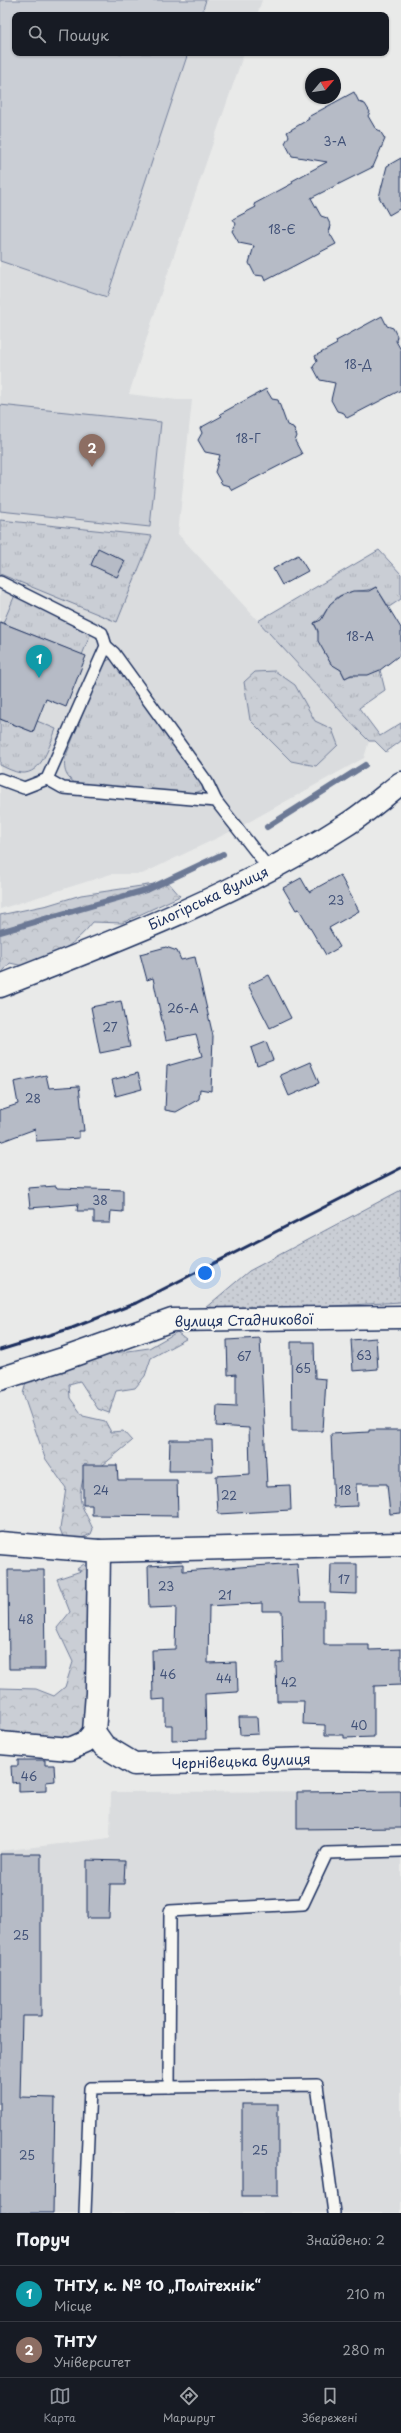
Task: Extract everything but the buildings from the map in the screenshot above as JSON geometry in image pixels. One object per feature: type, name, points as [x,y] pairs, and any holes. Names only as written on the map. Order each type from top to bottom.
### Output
[{"type":"street","name":"Білогірська вулиця","points":[[0,986],[149,926],[270,870],[346,825],[401,783]]},
{"type":"street","name":"вулиця Стадникової","points":[[0,1379],[64,1359],[172,1320],[401,1317]]},
{"type":"street","points":[[0,1543],[99,1551],[401,1544]]},
{"type":"street","points":[[0,1743],[70,1749],[86,1742],[94,1732],[98,1692],[99,1551]]},
{"type":"street","name":"Чернівецька вулиця","points":[[94,1732],[104,1746],[134,1764],[312,1759],[401,1760]]},
{"type":"lane","points":[[0,582],[102,633],[106,646],[114,653],[207,782],[216,801],[270,870]]},
{"type":"lane","points":[[0,779],[24,788],[47,779],[106,646]]},
{"type":"lane","points":[[47,779],[63,788],[216,801]]},
{"type":"lane","points":[[169,2087],[170,1910],[303,1904],[327,1853],[401,1851]]},
{"type":"lane","points":[[85,2213],[90,2088],[317,2084],[334,2213]]},
{"type":"shaded area","points":[[0,0],[262,0],[258,12],[12,12],[12,56],[243,56],[162,290],[129,394],[177,400],[192,400],[178,534],[369,741],[364,758],[236,829],[142,874],[111,874],[0,909]]},
{"type":"shaded area","points":[[401,1791],[401,2213],[0,2213],[0,1851],[110,1838],[111,1792]]},
{"type":"green space","points":[[0,0],[206,0],[202,12],[12,12],[12,56],[187,56],[107,297],[0,261]]},
{"type":"green space","points":[[0,405],[161,422],[150,527],[0,511]]},
{"type":"green space","points":[[0,520],[152,536],[117,622],[0,574]]},
{"type":"green space","points":[[379,550],[401,574],[401,599],[389,607],[376,587],[367,590],[348,592],[335,599],[321,617],[314,623],[331,663],[341,670],[345,678],[380,670],[385,690],[359,708],[380,736],[401,723],[401,741],[386,752],[375,741],[369,741],[359,731],[258,621]]},
{"type":"green space","points":[[15,595],[93,628],[82,655],[3,623]]},
{"type":"green space","points":[[114,657],[203,785],[203,790],[192,794],[80,785],[69,778],[65,771],[65,758],[103,663]]},
{"type":"green space","points":[[275,671],[295,685],[315,721],[332,729],[338,745],[316,766],[291,761],[250,720],[244,682],[255,672]]},
{"type":"green space","points":[[0,719],[33,732],[37,721],[56,729],[48,750],[40,764],[34,769],[21,773],[0,765]]},
{"type":"green space","points":[[168,882],[180,896],[122,923],[93,922],[73,943],[32,968],[10,963],[0,975],[0,915],[48,905],[81,895]]},
{"type":"green space","points":[[401,1190],[401,1302],[198,1314],[249,1271]]},
{"type":"green space","points":[[177,1332],[186,1339],[151,1358],[145,1376],[135,1388],[116,1391],[109,1413],[98,1409],[80,1381],[69,1384],[70,1398],[83,1416],[105,1421],[111,1432],[123,1431],[132,1441],[103,1465],[85,1474],[80,1491],[80,1497],[83,1508],[93,1529],[91,1534],[75,1541],[63,1537],[60,1529],[66,1488],[45,1458],[23,1394],[27,1378],[73,1359],[149,1348]]},
{"type":"green space","points":[[84,1564],[94,1580],[90,1729],[59,1741],[18,1735],[0,1730],[0,1688],[36,1689],[54,1696],[65,1687],[73,1662],[57,1628],[70,1612],[57,1579],[81,1571],[77,1569]]},
{"type":"waterway","points":[[267,827],[365,765]]},
{"type":"waterway","points":[[0,932],[149,889],[223,854]]},
{"type":"railway","points":[[0,1350],[72,1328],[136,1303],[401,1168]]},
{"type":"place","name":"ТНТУ","points":[[92,467]]},
{"type":"place","name":"ТНТУ, к. № 10 „Політехнік“","points":[[39,678]]}]
